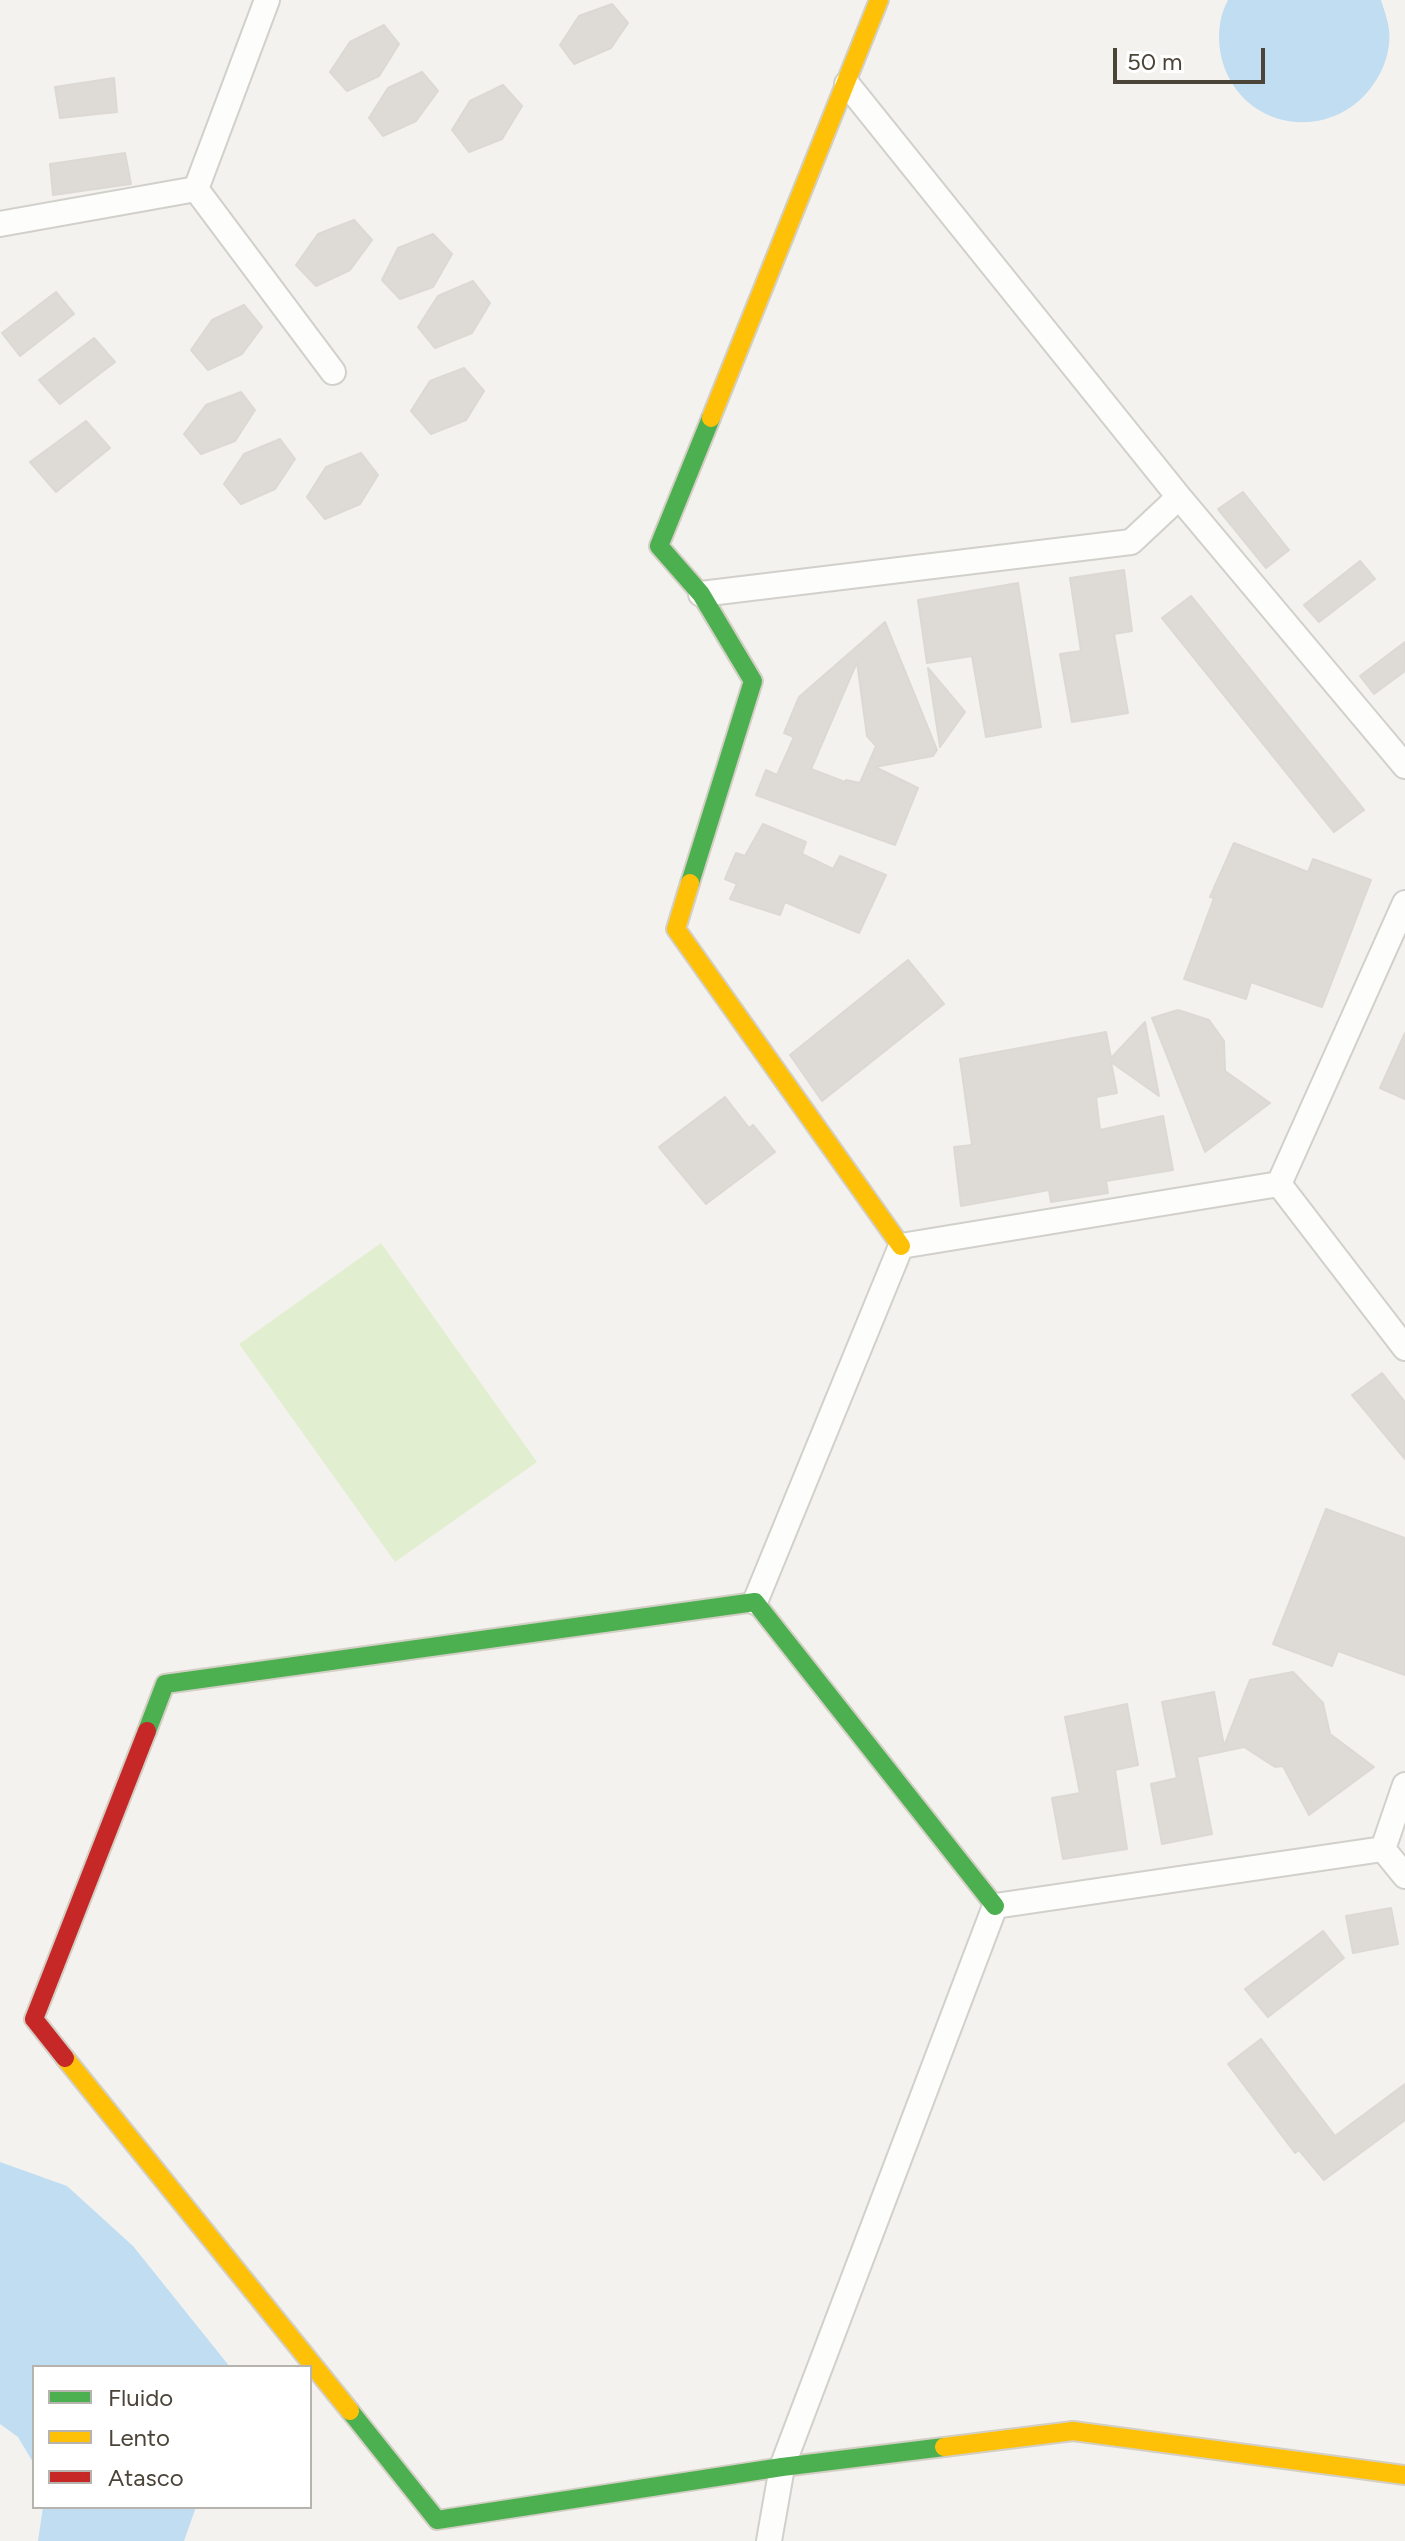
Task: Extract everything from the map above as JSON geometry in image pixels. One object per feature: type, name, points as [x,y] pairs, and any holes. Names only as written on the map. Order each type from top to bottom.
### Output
[{"type":"street","points":[[196,189],[267,0]]},
{"type":"street","points":[[879,0],[659,546],[701,594],[753,681],[676,929],[901,1246]]},
{"type":"street","points":[[847,84],[1179,497],[1405,766]]},
{"type":"street","points":[[0,224],[196,189]]},
{"type":"street","points":[[196,189],[333,372]]},
{"type":"street","points":[[701,594],[1131,542],[1179,497]]},
{"type":"street","points":[[1279,1184],[1405,903]]},
{"type":"street","points":[[901,1246],[1279,1184]]},
{"type":"street","points":[[1279,1184],[1405,1348]]},
{"type":"street","points":[[755,1602],[901,1246]]},
{"type":"street","points":[[755,1602],[995,1906]]},
{"type":"street","points":[[755,1602],[165,1684],[34,2019],[437,2520],[782,2467],[1073,2431],[1405,2475]]},
{"type":"street","points":[[1383,1849],[1405,1785]]},
{"type":"street","points":[[995,1906],[1383,1849]]},
{"type":"street","points":[[1383,1849],[1405,1876]]},
{"type":"street","points":[[769,2541],[782,2467],[995,1906]]},
{"type":"green space","points":[[381,1243],[537,1462],[395,1562],[239,1344]]},
{"type":"water","points":[[1228,0],[1381,0],[1388,22],[1389,48],[1378,77],[1361,99],[1341,113],[1317,121],[1294,122],[1271,116],[1250,104],[1233,85],[1222,60],[1219,29]]},
{"type":"water","points":[[0,2162],[67,2186],[133,2246],[228,2365],[32,2365],[32,2461],[18,2437],[0,2424]]},
{"type":"water","points":[[43,2509],[195,2509],[184,2541],[38,2541]]},
{"type":"building","points":[[612,4],[628,23],[611,48],[574,64],[560,45],[579,16]]},
{"type":"building","points":[[384,25],[399,44],[379,76],[347,91],[330,72],[350,42]]},
{"type":"building","points":[[422,72],[438,91],[416,121],[383,136],[369,118],[388,88]]},
{"type":"building","points":[[114,78],[117,112],[60,118],[55,87]]},
{"type":"building","points":[[503,85],[522,106],[502,139],[469,152],[452,130],[470,101]]},
{"type":"building","points":[[125,153],[131,184],[53,195],[50,164]]},
{"type":"building","points":[[354,220],[372,240],[350,270],[316,286],[296,265],[318,234]]},
{"type":"building","points":[[433,234],[452,254],[433,287],[400,299],[382,280],[398,248]]},
{"type":"building","points":[[473,281],[490,303],[472,333],[435,348],[418,327],[438,296]]},
{"type":"building","points":[[56,292],[74,314],[20,356],[2,333]]},
{"type":"building","points":[[244,305],[262,327],[242,354],[208,370],[191,350],[212,320]]},
{"type":"building","points":[[94,338],[115,362],[60,404],[39,380]]},
{"type":"building","points":[[464,368],[484,391],[466,420],[431,434],[411,411],[430,381]]},
{"type":"building","points":[[241,392],[255,410],[235,441],[201,454],[184,434],[206,405]]},
{"type":"building","points":[[86,421],[110,448],[56,492],[30,462]]},
{"type":"building","points":[[280,439],[295,459],[275,489],[241,504],[224,484],[244,454]]},
{"type":"building","points":[[361,453],[378,475],[360,504],[325,519],[307,497],[326,467]]},
{"type":"building","points":[[1243,492],[1289,550],[1266,568],[1218,509]]},
{"type":"building","points":[[1360,561],[1375,579],[1319,622],[1304,605]]},
{"type":"building","points":[[1124,570],[1132,631],[1114,634],[1128,713],[1072,722],[1060,654],[1081,651],[1070,578]]},
{"type":"building","points":[[1018,583],[1041,727],[986,737],[972,656],[927,663],[918,600]]},
{"type":"building","points":[[1191,596],[1364,810],[1334,832],[1162,618]]},
{"type":"building","points":[[885,622],[937,750],[933,756],[875,767],[918,788],[895,845],[756,795],[766,770],[777,775],[794,737],[784,733],[799,697]],"holes":[[[857,662],[867,736],[876,746],[860,783],[845,782],[811,769]]]},
{"type":"building","points":[[1405,642],[1405,671],[1374,694],[1360,676]]},
{"type":"building","points":[[928,668],[965,712],[940,747]]},
{"type":"building","points":[[763,824],[806,842],[802,854],[833,869],[840,856],[886,875],[859,933],[785,902],[780,915],[730,899],[737,884],[725,879],[736,853],[745,856]]},
{"type":"building","points":[[1234,843],[1308,872],[1313,859],[1371,880],[1322,1007],[1251,982],[1246,999],[1184,979],[1214,898],[1210,897]]},
{"type":"building","points":[[908,960],[944,1004],[822,1101],[790,1055]]},
{"type":"building","points":[[1178,1010],[1209,1020],[1224,1041],[1225,1071],[1270,1103],[1205,1152],[1152,1018]]},
{"type":"building","points":[[1145,1022],[1159,1096],[1111,1062],[1117,1093],[1096,1097],[1100,1130],[1163,1116],[1173,1170],[1106,1181],[1108,1193],[1051,1202],[1049,1190],[961,1206],[954,1147],[972,1145],[960,1059],[1106,1032],[1111,1058]]},
{"type":"building","points":[[1405,1033],[1405,1099],[1380,1088]]},
{"type":"building","points":[[725,1097],[749,1128],[753,1125],[775,1152],[706,1204],[659,1147]]},
{"type":"building","points":[[1382,1373],[1405,1402],[1405,1459],[1352,1395]]},
{"type":"building","points":[[1326,1509],[1405,1538],[1405,1675],[1338,1651],[1332,1666],[1273,1644]]},
{"type":"building","points":[[1293,1672],[1323,1703],[1330,1734],[1374,1767],[1309,1815],[1283,1766],[1275,1767],[1244,1747],[1197,1757],[1212,1834],[1162,1844],[1151,1784],[1177,1778],[1162,1702],[1214,1692],[1224,1746],[1250,1680]]},
{"type":"building","points":[[1127,1704],[1138,1765],[1115,1770],[1127,1849],[1063,1859],[1052,1798],[1080,1793],[1065,1717]]},
{"type":"building","points":[[1391,1908],[1398,1944],[1353,1953],[1346,1916]]},
{"type":"building","points":[[1323,1931],[1344,1958],[1268,2017],[1245,1989]]},
{"type":"building","points":[[1261,2039],[1335,2136],[1405,2084],[1405,2120],[1324,2180],[1299,2150],[1295,2153],[1228,2064]]},
{"type":"traffic: fast","points":[[690,883],[753,681],[701,594],[659,546],[711,418]]},
{"type":"traffic: fast","points":[[147,1731],[165,1684],[755,1602],[995,1906]]},
{"type":"traffic: fast","points":[[350,2411],[437,2520],[782,2467],[944,2447]]},
{"type":"traffic: slow","points":[[711,418],[879,0]]},
{"type":"traffic: slow","points":[[690,883],[676,929],[901,1246]]},
{"type":"traffic: slow","points":[[65,2058],[350,2411]]},
{"type":"traffic: slow","points":[[944,2447],[1073,2431],[1405,2475]]},
{"type":"traffic: jam","points":[[65,2058],[34,2019],[147,1731]]}]
